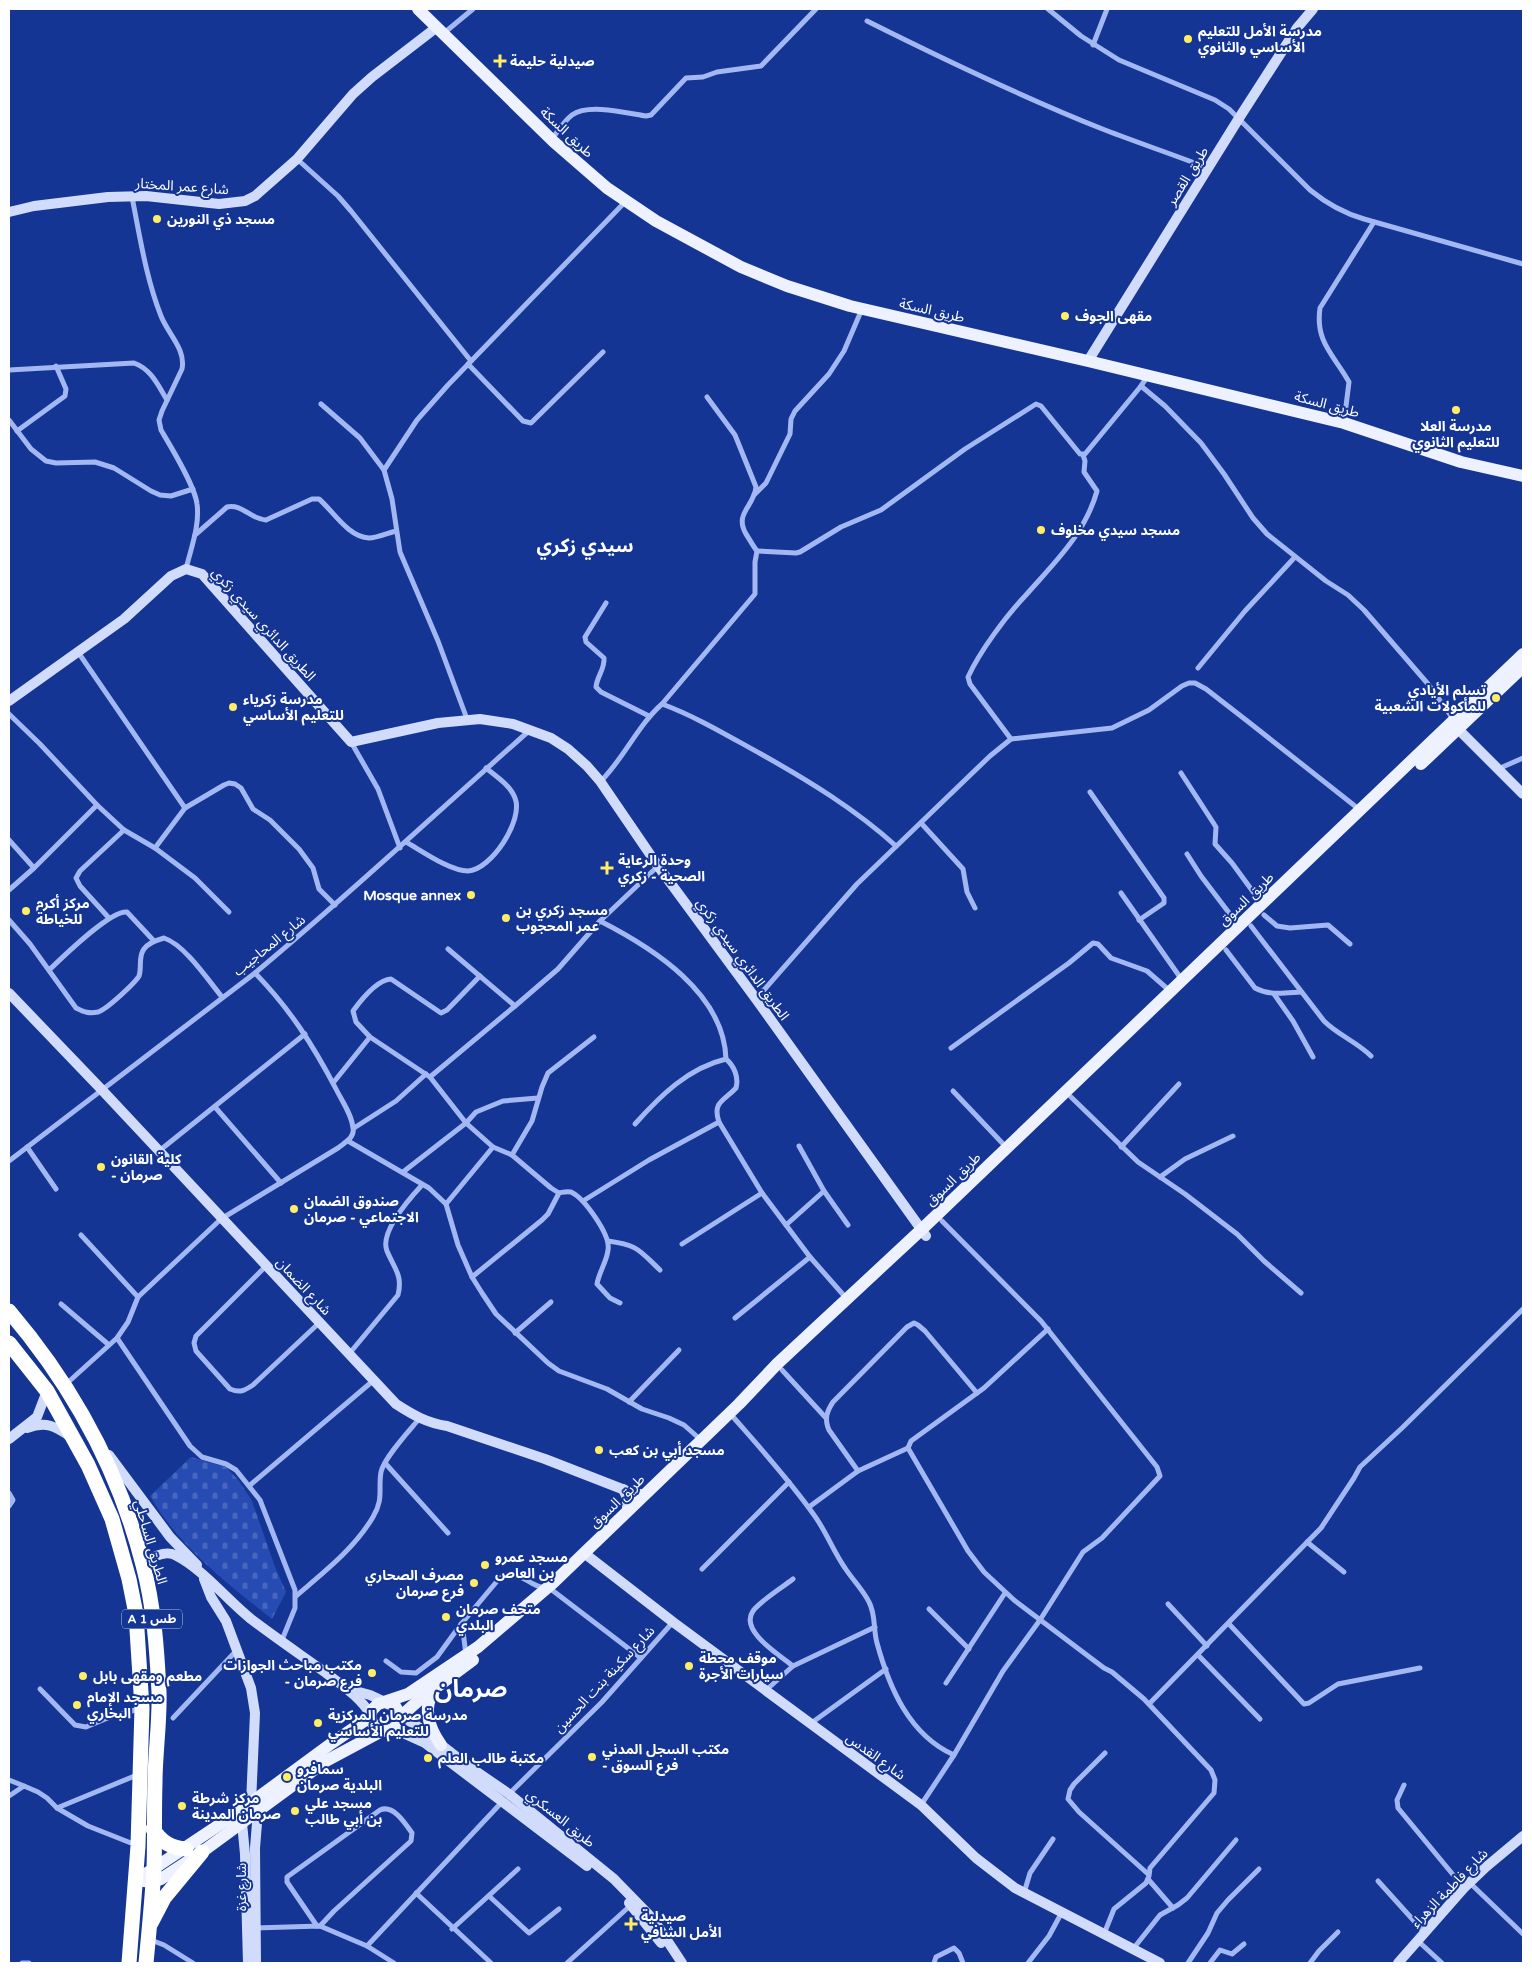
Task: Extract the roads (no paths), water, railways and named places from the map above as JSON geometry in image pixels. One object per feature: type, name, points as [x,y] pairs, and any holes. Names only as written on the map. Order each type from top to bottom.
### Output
[{"type":"highway","name":"الطريق الساحلي","points":[[9,1311],[30,1335],[65,1385],[93,1434],[116,1483],[143,1565],[151,1603],[159,1695],[153,1876],[146,1963]]},
{"type":"highway","name":"A 1 طس","points":[[9,1343],[47,1391],[100,1488],[112,1519],[129,1579],[136,1614],[142,1708],[141,1774],[136,1880],[129,1963]]},
{"type":"highway","points":[[154,1828],[157,1836],[170,1846],[186,1849]]},
{"type":"highway","points":[[149,1932],[168,1893],[202,1852]]},
{"type":"main road","name":"طريق السكة","points":[[418,9],[552,139],[624,202],[741,267],[787,286],[862,309],[1088,360],[1144,380],[1344,423],[1461,462],[1523,476]]},
{"type":"main road","name":"طريق السوق","points":[[153,1876],[161,1879],[202,1852],[255,1807],[326,1761],[392,1726],[418,1701],[501,1639],[551,1589],[734,1418],[924,1233],[1007,1148],[1170,992],[1263,910],[1455,724],[1523,654]]},
{"type":"main road","name":"طريق السوق","points":[[1263,910],[1360,811],[1455,724],[1523,667]]},
{"type":"main road","name":"طريق السوق","points":[[587,1555],[627,1511],[777,1364],[847,1299],[924,1233],[942,1221],[1226,950],[1245,927]]},
{"type":"main road","name":"طريق السوق","points":[[385,1702],[408,1694],[466,1656],[551,1589]]},
{"type":"main road","points":[[436,1688],[427,1707],[430,1726],[441,1745]]},
{"type":"main road","points":[[385,1702],[395,1706],[392,1726],[374,1726],[370,1716],[374,1707],[385,1702]]},
{"type":"main road","name":"طريق السوق","points":[[255,1807],[332,1743],[370,1716]]},
{"type":"main road","name":"طريق السوق","points":[[153,1876],[186,1849],[240,1818]]},
{"type":"main road","points":[[136,1880],[153,1876]]},
{"type":"street","points":[[440,30],[473,9]]},
{"type":"street","points":[[552,139],[571,116],[580,110],[607,110],[646,116],[651,115],[686,78],[703,77],[738,68],[761,66],[816,9]]},
{"type":"street","points":[[1048,9],[1093,45],[1130,66],[1215,100],[1229,109],[1310,190],[1323,200],[1349,214],[1523,264]]},
{"type":"street","points":[[1093,45],[1107,9]]},
{"type":"street","name":"طريق القصر","points":[[1088,360],[1239,118],[1297,28],[1313,9]]},
{"type":"street","points":[[867,22],[962,68],[1047,106],[1105,130],[1209,168]]},
{"type":"street","name":"شارع عمر المختار","points":[[9,212],[34,206],[132,196],[219,204],[245,201],[255,196],[297,159],[353,94],[372,77],[440,30]]},
{"type":"street","points":[[297,159],[338,196],[351,211],[470,362],[523,421],[531,423],[603,352]]},
{"type":"street","points":[[9,702],[124,619],[171,576],[186,569],[198,515],[197,502],[193,489],[162,430],[159,420],[184,361],[154,298],[146,271],[132,196]]},
{"type":"street","points":[[384,470],[417,420],[470,362],[624,202]]},
{"type":"street","points":[[1344,423],[1349,382],[1325,346],[1319,326],[1320,308],[1374,222]]},
{"type":"street","points":[[754,495],[766,483],[790,434],[791,419],[795,411],[829,374],[844,351],[862,309]]},
{"type":"street","points":[[9,370],[134,363],[150,373],[168,400]]},
{"type":"street","points":[[17,431],[67,393],[56,366]]},
{"type":"street","points":[[1082,455],[1085,454],[1110,425],[1144,380],[1165,406],[1201,443],[1224,474],[1252,518],[1267,534],[1326,581],[1348,595],[1364,610],[1428,684],[1455,724],[1523,794]]},
{"type":"street","points":[[600,782],[624,753],[649,716],[662,704],[699,658],[754,598],[756,583],[754,562],[757,551],[742,524],[742,519],[756,487],[735,435],[707,396]]},
{"type":"street","points":[[321,404],[360,438],[384,470],[392,500],[400,552],[406,571],[432,627],[466,719]]},
{"type":"street","points":[[757,551],[796,554],[800,552],[841,527],[880,510],[965,449],[1036,404],[1041,406],[1082,455],[1085,461],[1084,472],[1097,491],[1074,542],[1024,596],[968,677],[970,684],[1010,739]]},
{"type":"street","points":[[9,420],[38,456],[46,461],[56,463],[95,462],[114,468],[160,495],[171,496],[193,489]]},
{"type":"street","points":[[194,535],[227,507],[234,505],[241,507],[260,519],[266,520],[312,499],[319,499],[354,533],[362,537],[371,538],[396,531]]},
{"type":"street","points":[[1198,668],[1245,611],[1295,557]]},
{"type":"street","name":"الطريق الدائري سيدي زكري","points":[[186,569],[202,574],[351,742],[412,728],[466,719],[496,721],[513,724],[551,738],[568,749],[587,766],[924,1233]]},
{"type":"street","points":[[606,603],[585,637],[586,642],[604,658],[605,664],[596,687],[601,692],[649,716]]},
{"type":"street","points":[[77,652],[186,808]]},
{"type":"street","points":[[756,999],[857,884],[1007,740],[1112,728],[1149,710],[1189,683],[1206,689],[1360,811]]},
{"type":"street","points":[[662,704],[712,727],[814,784],[863,818],[896,846]]},
{"type":"street","points":[[9,714],[97,805],[124,830],[155,848],[195,878],[228,912]]},
{"type":"street","name":"شارع المحاجيب","points":[[9,1161],[255,973],[400,848],[530,730]]},
{"type":"street","points":[[351,742],[378,789],[400,848]]},
{"type":"street","points":[[1498,769],[1523,758]]},
{"type":"street","points":[[406,842],[452,867],[465,871],[477,870],[487,863],[496,853],[514,824],[517,811],[516,799],[510,788],[486,768]]},
{"type":"street","points":[[1181,773],[1216,827],[1215,844],[1232,863],[1276,926],[1328,925],[1350,944]]},
{"type":"street","points":[[155,848],[186,808],[224,785],[229,783],[235,784],[242,788],[253,809],[270,820],[304,856],[313,868],[319,889],[335,905]]},
{"type":"street","points":[[1090,792],[1164,898],[1164,904],[1139,920]]},
{"type":"street","points":[[9,890],[34,868],[97,805]]},
{"type":"street","points":[[921,823],[963,869],[967,892],[975,908]]},
{"type":"street","points":[[109,918],[80,886],[76,878],[80,871],[124,830]]},
{"type":"street","points":[[9,840],[34,868]]},
{"type":"street","points":[[1187,854],[1205,882],[1334,1031],[1361,1046],[1371,1056]]},
{"type":"street","points":[[354,1128],[396,1102],[558,969],[600,921],[658,866]]},
{"type":"street","points":[[1121,893],[1183,980]]},
{"type":"street","points":[[49,970],[109,918],[122,911],[126,912],[154,942]]},
{"type":"street","points":[[9,920],[30,944],[76,1008],[86,1013],[100,1012],[134,983],[139,974],[141,954],[144,948],[164,938],[174,943],[192,960],[222,998]]},
{"type":"street","points":[[600,921],[630,936],[661,958],[703,998],[712,1012],[726,1046],[726,1059],[732,1065],[737,1084],[736,1088],[717,1107],[716,1114],[719,1122],[762,1193],[810,1257],[847,1299]]},
{"type":"street","points":[[951,1048],[1069,963],[1093,943],[1098,944],[1112,958],[1147,971],[1170,992]]},
{"type":"street","points":[[448,949],[515,1006]]},
{"type":"street","points":[[1226,950],[1255,988],[1261,992],[1274,994],[1301,992]]},
{"type":"street","points":[[65,1385],[117,1338],[128,1322],[138,1296],[222,1219],[348,1141],[352,1135],[354,1128],[346,1107],[305,1034],[286,1006],[255,973]]},
{"type":"street","points":[[480,976],[447,1010],[441,1013],[391,979],[384,980],[359,1002],[353,1011],[356,1022],[370,1037],[428,1076],[466,1123],[493,1147],[512,1155],[550,1188],[559,1193],[566,1191],[572,1193],[584,1200],[608,1241],[609,1250],[597,1284],[610,1298],[620,1303]]},
{"type":"street","name":"شارع الضمان","points":[[9,993],[396,1404],[418,1419],[448,1426],[545,1459],[635,1494],[645,1494]]},
{"type":"street","points":[[1274,994],[1313,1057]]},
{"type":"street","points":[[158,1152],[305,1034]]},
{"type":"street","points":[[333,1083],[370,1037]]},
{"type":"street","points":[[512,1155],[532,1121],[538,1098],[548,1074],[594,1037]]},
{"type":"street","points":[[635,1124],[660,1096],[685,1078],[700,1068],[726,1059]]},
{"type":"street","points":[[1121,1147],[1179,1084]]},
{"type":"street","points":[[953,1091],[1007,1148]]},
{"type":"street","points":[[1071,1097],[1138,1162],[1237,1234],[1264,1261],[1301,1293]]},
{"type":"street","points":[[403,1172],[466,1123],[476,1112],[503,1101],[538,1098]]},
{"type":"street","points":[[216,1107],[280,1183]]},
{"type":"street","points":[[584,1200],[649,1160],[719,1122]]},
{"type":"street","points":[[1160,1177],[1185,1159],[1233,1136]]},
{"type":"street","points":[[348,1141],[429,1188],[446,1204],[458,1245],[472,1277],[496,1314],[559,1372],[607,1389],[642,1409],[670,1418],[684,1425],[701,1440]]},
{"type":"street","points":[[799,1146],[824,1191],[848,1225]]},
{"type":"street","points":[[446,1204],[493,1147]]},
{"type":"street","points":[[27,1148],[56,1189]]},
{"type":"street","points":[[349,1354],[398,1295],[401,1284],[386,1244],[393,1221],[422,1185]]},
{"type":"street","points":[[786,1225],[824,1191]]},
{"type":"street","points":[[472,1277],[542,1220],[551,1209],[559,1193]]},
{"type":"street","points":[[682,1244],[762,1193]]},
{"type":"street","points":[[921,1805],[954,1755],[1003,1671],[1040,1620],[1083,1552],[1102,1538],[1160,1476],[1157,1466],[1048,1329],[942,1221]]},
{"type":"street","points":[[81,1234],[138,1296]]},
{"type":"street","points":[[608,1241],[635,1246],[660,1270]]},
{"type":"street","points":[[735,1318],[810,1257]]},
{"type":"street","points":[[266,1266],[196,1336],[194,1343],[196,1351],[230,1389],[238,1392],[244,1391],[253,1385],[320,1323]]},
{"type":"street","points":[[515,1333],[551,1302]]},
{"type":"street","points":[[61,1304],[110,1345]]},
{"type":"street","points":[[1149,1704],[1229,1624],[1320,1528],[1360,1467],[1523,1309]]},
{"type":"street","points":[[858,1471],[829,1430],[826,1418],[828,1410],[833,1402],[907,1327],[914,1323],[925,1330],[977,1393]]},
{"type":"street","points":[[809,1508],[858,1471],[908,1448],[911,1441],[977,1393],[1048,1329]]},
{"type":"street","points":[[117,1338],[190,1446],[202,1457],[231,1467],[260,1500],[296,1596],[294,1608],[282,1640]]},
{"type":"street","points":[[630,1402],[679,1350]]},
{"type":"street","points":[[782,1370],[826,1418]]},
{"type":"street","points":[[249,1486],[374,1380]]},
{"type":"street","points":[[22,1430],[40,1414],[47,1391]]},
{"type":"street","points":[[734,1418],[809,1508],[844,1567],[869,1601],[874,1616],[876,1641],[902,1708],[916,1726],[946,1751],[954,1755]]},
{"type":"street","points":[[296,1596],[355,1545],[374,1516],[380,1500],[381,1473],[385,1463],[418,1419]]},
{"type":"street","points":[[9,1438],[22,1430],[37,1424],[46,1423],[75,1440]]},
{"type":"street","points":[[93,1434],[170,1537],[202,1574]]},
{"type":"street","points":[[908,1448],[968,1551],[984,1572],[1005,1594],[1112,1672],[1149,1704],[1211,1770],[1216,1788],[1211,1797],[1150,1868],[1146,1883],[1114,1909],[1104,1934]]},
{"type":"street","points":[[385,1463],[448,1533]]},
{"type":"street","points":[[702,1569],[788,1482]]},
{"type":"street","points":[[623,1489],[627,1498],[627,1511]]},
{"type":"street","points":[[9,1493],[13,1500],[9,1506]]},
{"type":"street","points":[[1307,1542],[1344,1572]]},
{"type":"street","points":[[143,1565],[148,1560],[165,1553],[171,1554],[202,1574],[252,1619],[364,1703],[370,1716]]},
{"type":"street","name":"شارع القدس","points":[[587,1555],[672,1622],[921,1805],[976,1858],[1024,1894],[1063,1912],[1160,1963]]},
{"type":"street","points":[[386,1661],[401,1672],[416,1673],[437,1657],[462,1623],[506,1573],[517,1575],[541,1588],[551,1589],[641,1658]]},
{"type":"street","name":"شارع غزة","points":[[202,1574],[211,1597],[226,1620],[251,1688],[254,1713],[256,1963]]},
{"type":"street","points":[[793,1579],[754,1610],[750,1618],[752,1628],[759,1639],[793,1666]]},
{"type":"street","points":[[946,1683],[1005,1594]]},
{"type":"street","points":[[1168,1604],[1207,1646]]},
{"type":"street","points":[[929,1609],[969,1649]]},
{"type":"street","name":"شارع سكينة بنت الحسين","points":[[367,1946],[506,1798],[602,1702],[672,1622]]},
{"type":"street","points":[[462,1623],[466,1656]]},
{"type":"street","points":[[1229,1624],[1304,1704],[1309,1703],[1338,1684],[1420,1668]]},
{"type":"street","points":[[765,1691],[793,1666],[874,1627]]},
{"type":"street","points":[[173,1718],[237,1650]]},
{"type":"street","points":[[1198,1655],[1260,1719]]},
{"type":"street","points":[[809,1724],[886,1669]]},
{"type":"street","points":[[346,1688],[370,1695],[385,1702]]},
{"type":"street","points":[[40,1689],[75,1725],[80,1727],[86,1727],[110,1717],[142,1708]]},
{"type":"street","name":"طريق العسكري","points":[[392,1726],[412,1724],[467,1765],[603,1878],[631,1905],[657,1937],[674,1963]]},
{"type":"street","name":"طريق العسكري","points":[[392,1726],[425,1744],[506,1798],[614,1879],[653,1919],[682,1963]]},
{"type":"street","points":[[1105,1753],[1074,1784],[1068,1799],[1078,1812],[1148,1876],[1173,1908]]},
{"type":"street","points":[[57,1808],[141,1774]]},
{"type":"street","points":[[9,1780],[47,1798],[57,1808],[88,1826],[138,1846]]},
{"type":"street","points":[[1404,1785],[1397,1800],[1398,1808],[1467,1885],[1523,1934]]},
{"type":"street","points":[[9,1796],[24,1786]]},
{"type":"street","points":[[386,1808],[392,1810],[412,1833],[411,1842],[318,1926],[287,1882],[287,1877],[380,1810],[386,1808]]},
{"type":"street","name":"شارع غزة","points":[[240,1818],[245,1854],[248,1963]]},
{"type":"street","name":"شارع فاطمة الزهراء","points":[[1398,1963],[1467,1885],[1523,1837]]},
{"type":"street","points":[[1024,1894],[1030,1873],[1053,1839]]},
{"type":"street","points":[[1133,1950],[1160,1915],[1187,1898],[1236,1840]]},
{"type":"street","points":[[452,1928],[518,1869]]},
{"type":"street","points":[[1188,1963],[1208,1933],[1217,1913],[1259,1869]]},
{"type":"street","points":[[1378,1881],[1442,1963]]},
{"type":"street","points":[[416,1894],[491,1963]]},
{"type":"street","points":[[490,1896],[529,1933],[559,1909]]},
{"type":"street","points":[[567,1963],[631,1905]]},
{"type":"street","points":[[1028,1963],[1049,1936],[1063,1912]]},
{"type":"street","points":[[255,1928],[318,1926],[367,1946],[394,1963]]},
{"type":"street","points":[[149,1932],[164,1945],[193,1963]]},
{"type":"street","points":[[1310,1963],[1338,1932]]},
{"type":"street","points":[[1210,1963],[1220,1950],[1232,1954],[1244,1944]]},
{"type":"street","points":[[934,1963],[936,1957],[954,1948],[959,1953],[963,1963]]},
{"type":"street","points":[[22,1963],[29,1963]]},
{"type":"place","name":"مدرسة الأمل للتعليم الأساسي والثانوي","points":[[1188,39]]},
{"type":"place","name":"صيدلية حليمة","points":[[500,61]]},
{"type":"place","name":"مسجد ذي النورين","points":[[157,219]]},
{"type":"place","name":"مقهى الجوف","points":[[1065,316]]},
{"type":"place","name":"مدرسة العلا للتعليم الثانوي","points":[[1456,410]]},
{"type":"place","name":"مسجد سيدي مخلوف","points":[[1041,530]]},
{"type":"place","name":"تسلم الأيادي للمأكولات الشعبية","points":[[1496,698]]},
{"type":"place","name":"مدرسة زكرياء للتعليم الأساسي","points":[[233,707]]},
{"type":"place","name":"وحدة الرعاية الصحية - زكري","points":[[607,868]]},
{"type":"place","name":"Mosque annex","points":[[471,895]]},
{"type":"place","name":"مركز أكرم للخياطة","points":[[26,911]]},
{"type":"place","name":"مسجد زكري بن عمر المحجوب","points":[[506,918]]},
{"type":"place","name":"كلية القانون - صرمان","points":[[101,1167]]},
{"type":"place","name":"صندوق الضمان الاجتماعي - صرمان","points":[[294,1209]]},
{"type":"place","name":"مسجد أبي بن كعب","points":[[599,1450]]},
{"type":"place","name":"مسجد عمرو بن العاص","points":[[485,1565]]},
{"type":"place","name":"مصرف الصحاري فرع صرمان","points":[[474,1583]]},
{"type":"place","name":"متحف صرمان البلدي","points":[[446,1617]]},
{"type":"place","name":"موقف محطة سيارات الأجرة","points":[[689,1666]]},
{"type":"place","name":"مكتب مباحث الجوازات - فرع صرمان","points":[[372,1673]]},
{"type":"place","name":"مطعم ومقهى بابل","points":[[83,1676]]},
{"type":"place","name":"مسجد الإمام البخاري","points":[[77,1705]]},
{"type":"place","name":"مدرسة صرمان المركزية للتعليم الأساسي","points":[[318,1723]]},
{"type":"place","name":"مكتب السجل المدني - فرع السوق","points":[[592,1757]]},
{"type":"place","name":"مكتبة طالب العلم","points":[[428,1758]]},
{"type":"place","name":"سمافرو البلدية صرمان","points":[[287,1777]]},
{"type":"place","name":"مركز شرطة صرمان المدينة","points":[[182,1806]]},
{"type":"place","name":"مسجد علي بن أبي طالب","points":[[295,1811]]},
{"type":"place","name":"صيدلية الأمل الشافي","points":[[631,1924]]},
{"type":"district","name":"سيدي زكري","points":[[585,545]]},
{"type":"district","name":"صرمان","points":[[471,1689]]}]
